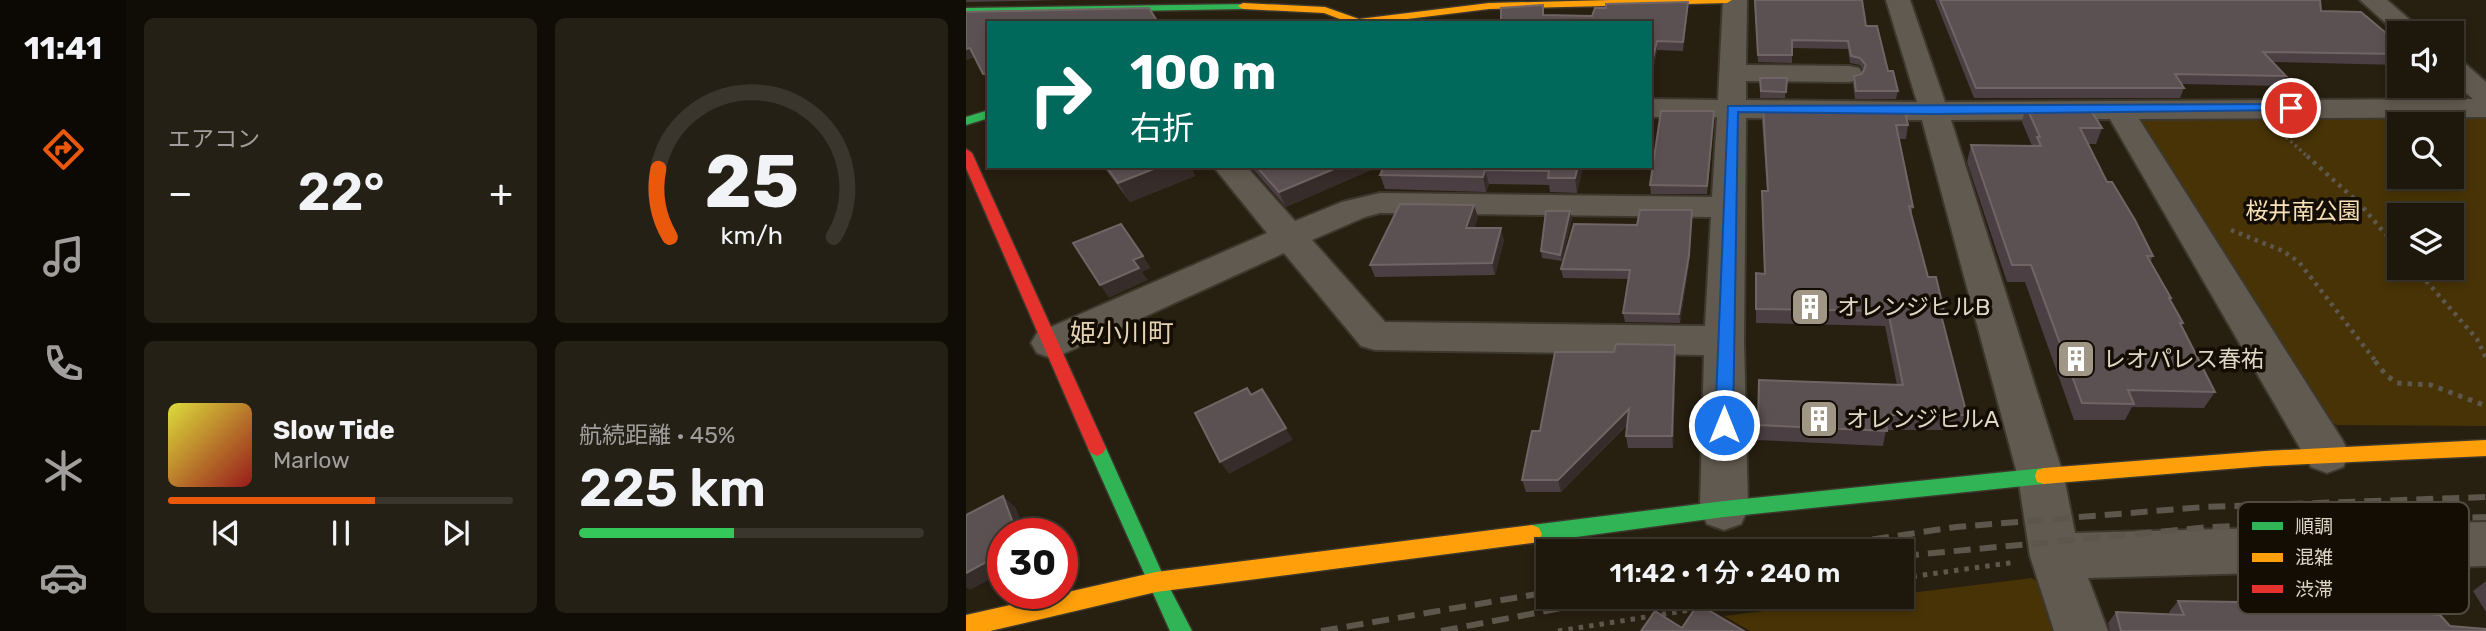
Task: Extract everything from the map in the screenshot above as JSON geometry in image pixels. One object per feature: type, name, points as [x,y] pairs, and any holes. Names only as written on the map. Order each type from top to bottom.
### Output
[{"type":"street","points":[[1358,21],[1434,9],[1727,0]]},
{"type":"street","points":[[1724,509],[1724,341],[1735,0]]},
{"type":"street","points":[[1898,0],[1934,111],[2041,477],[2055,556],[2081,631]]},
{"type":"street","points":[[2372,0],[2397,21]]},
{"type":"street","points":[[966,11],[1093,4],[1214,6],[1325,10],[1350,21]]},
{"type":"street","points":[[1733,73],[1849,74]]},
{"type":"street","points":[[2464,77],[2486,96]]},
{"type":"street","points":[[1652,108],[1934,111],[2486,108]]},
{"type":"street","points":[[2119,109],[2327,454]]},
{"type":"street","points":[[966,121],[987,115]]},
{"type":"street","points":[[966,153],[1156,582],[1181,631]]},
{"type":"street","points":[[1231,168],[1375,336],[1724,341]]},
{"type":"street","points":[[1051,343],[1288,237],[1354,209],[1380,203],[1729,207]]},
{"type":"street","points":[[966,626],[1156,582],[1724,509],[2144,466],[2327,454],[2486,448]]},
{"type":"street","points":[[2055,556],[2238,551]]},
{"type":"path","points":[[2263,108],[2304,155],[2360,204],[2387,236]]},
{"type":"path","points":[[2225,228],[2283,251],[2299,262],[2386,375],[2397,383],[2431,385],[2486,405]]},
{"type":"path","points":[[2425,280],[2477,339],[2486,358]]},
{"type":"path","points":[[1914,576],[2055,556]]},
{"type":"path","points":[[1558,631],[1696,609]]},
{"type":"green space","name":"桜井南公園","points":[[2144,114],[2387,114],[2387,189],[2464,189],[2464,114],[2486,114],[2486,426],[2337,425],[2314,413],[2134,119]]},
{"type":"green space","points":[[2032,578],[2043,586],[2056,631],[1750,631],[1724,616],[1781,609],[1914,609],[1914,593]]},
{"type":"building","points":[[1755,0],[1862,0],[1866,26],[1877,26],[1888,71],[1893,71],[1898,91],[1856,91],[1854,76],[1862,74],[1866,65],[1860,58],[1851,56],[1848,41],[1792,40],[1792,55],[1758,55]]},
{"type":"building","points":[[1940,0],[2320,0],[2321,11],[2361,12],[2387,34],[2387,54],[2263,52],[2286,76],[2175,74],[2184,88],[1976,88]]},
{"type":"building","points":[[1688,2],[1683,42],[1657,41],[1652,62],[1652,21],[1501,21],[1501,8],[1543,5],[1543,15],[1592,16],[1595,8],[1606,8],[1606,4]]},
{"type":"building","points":[[1149,8],[1157,21],[987,21],[987,73],[983,74],[970,48],[966,49],[966,12]]},
{"type":"building","points":[[1760,78],[1787,78],[1786,92],[1761,91]]},
{"type":"building","points":[[2026,106],[2088,106],[2102,128],[2080,128],[2107,182],[2112,182],[2135,220],[2153,256],[2147,256],[2171,298],[2183,323],[2180,323],[2215,392],[2128,390],[2134,404],[2082,403],[2031,265],[2012,265],[1971,145],[2041,146],[2037,137],[2040,137]]},
{"type":"building","points":[[1763,107],[1904,108],[1908,125],[1896,125],[1913,207],[1909,206],[1928,277],[1936,277],[1944,311],[1940,311],[1967,415],[1885,415],[1887,431],[1758,425],[1759,380],[1903,385],[1888,311],[1756,309],[1756,273],[1765,274],[1762,191],[1768,191]]},
{"type":"building","points":[[1661,111],[1714,111],[1707,186],[1650,185]]},
{"type":"building","points":[[1107,168],[1156,168],[1118,183]]},
{"type":"building","points":[[1258,168],[1336,168],[1279,192]]},
{"type":"building","points":[[1383,168],[1578,168],[1575,178],[1548,178],[1549,171],[1485,170],[1483,177],[1380,175]]},
{"type":"building","points":[[1400,204],[1474,205],[1466,228],[1501,228],[1492,263],[1370,265]]},
{"type":"building","points":[[1640,210],[1692,210],[1689,255],[1679,314],[1623,313],[1630,270],[1561,269],[1574,224],[1637,225]]},
{"type":"building","points":[[1546,211],[1570,211],[1560,255],[1541,251]]},
{"type":"building","points":[[1121,224],[1143,256],[1133,260],[1139,268],[1100,285],[1073,243]]},
{"type":"building","points":[[1616,344],[1675,345],[1672,436],[1626,436],[1629,409],[1558,480],[1522,480],[1532,431],[1540,431],[1555,352],[1614,352]]},
{"type":"building","points":[[1247,388],[1251,395],[1262,389],[1286,428],[1220,462],[1195,413]]},
{"type":"building","points":[[1003,496],[1011,518],[987,518],[987,562],[966,573],[966,515]]},
{"type":"building","points":[[2178,601],[2238,602],[2238,614],[2430,614],[2440,615],[2450,626],[2486,631],[2121,631],[2116,612],[2184,615]]},
{"type":"building","points":[[1695,609],[1707,609],[1744,631],[1641,631],[1655,611],[1682,628]]},
{"type":"railway","points":[[2345,502],[2486,497]]},
{"type":"railway","points":[[1876,539],[1956,527],[2238,506]]},
{"type":"railway","points":[[2469,518],[2486,517]]},
{"type":"railway","points":[[1914,555],[2238,526]]},
{"type":"railway","points":[[1321,631],[1536,594]]},
{"type":"railway","points":[[1441,631],[1557,609]]},
{"type":"traffic: fast","points":[[966,11],[1243,6]]},
{"type":"traffic: fast","points":[[966,121],[987,115]]},
{"type":"traffic: fast","points":[[1097,448],[1156,582],[1181,631]]},
{"type":"traffic: fast","points":[[1532,534],[1724,509],[2044,476]]},
{"type":"traffic: slow","points":[[1365,21],[1489,6],[1727,0]]},
{"type":"traffic: slow","points":[[1243,6],[1325,10],[1356,21]]},
{"type":"traffic: slow","points":[[2044,476],[2154,466],[2486,448]]},
{"type":"traffic: slow","points":[[966,626],[1156,582],[1532,534]]},
{"type":"traffic: jam","points":[[966,153],[1097,448]]},
{"type":"place","name":"オレンジヒルB","points":[[1810,307]]},
{"type":"place","name":"レオパレス春祐","points":[[2076,359]]},
{"type":"place","name":"オレンジヒルA","points":[[1819,419]]},
{"type":"district","name":"姫小川町","points":[[1122,333]]},
{"type":"route","points":[[1724,425],[1724,341],[1732,109],[1934,111],[2291,108]]}]
